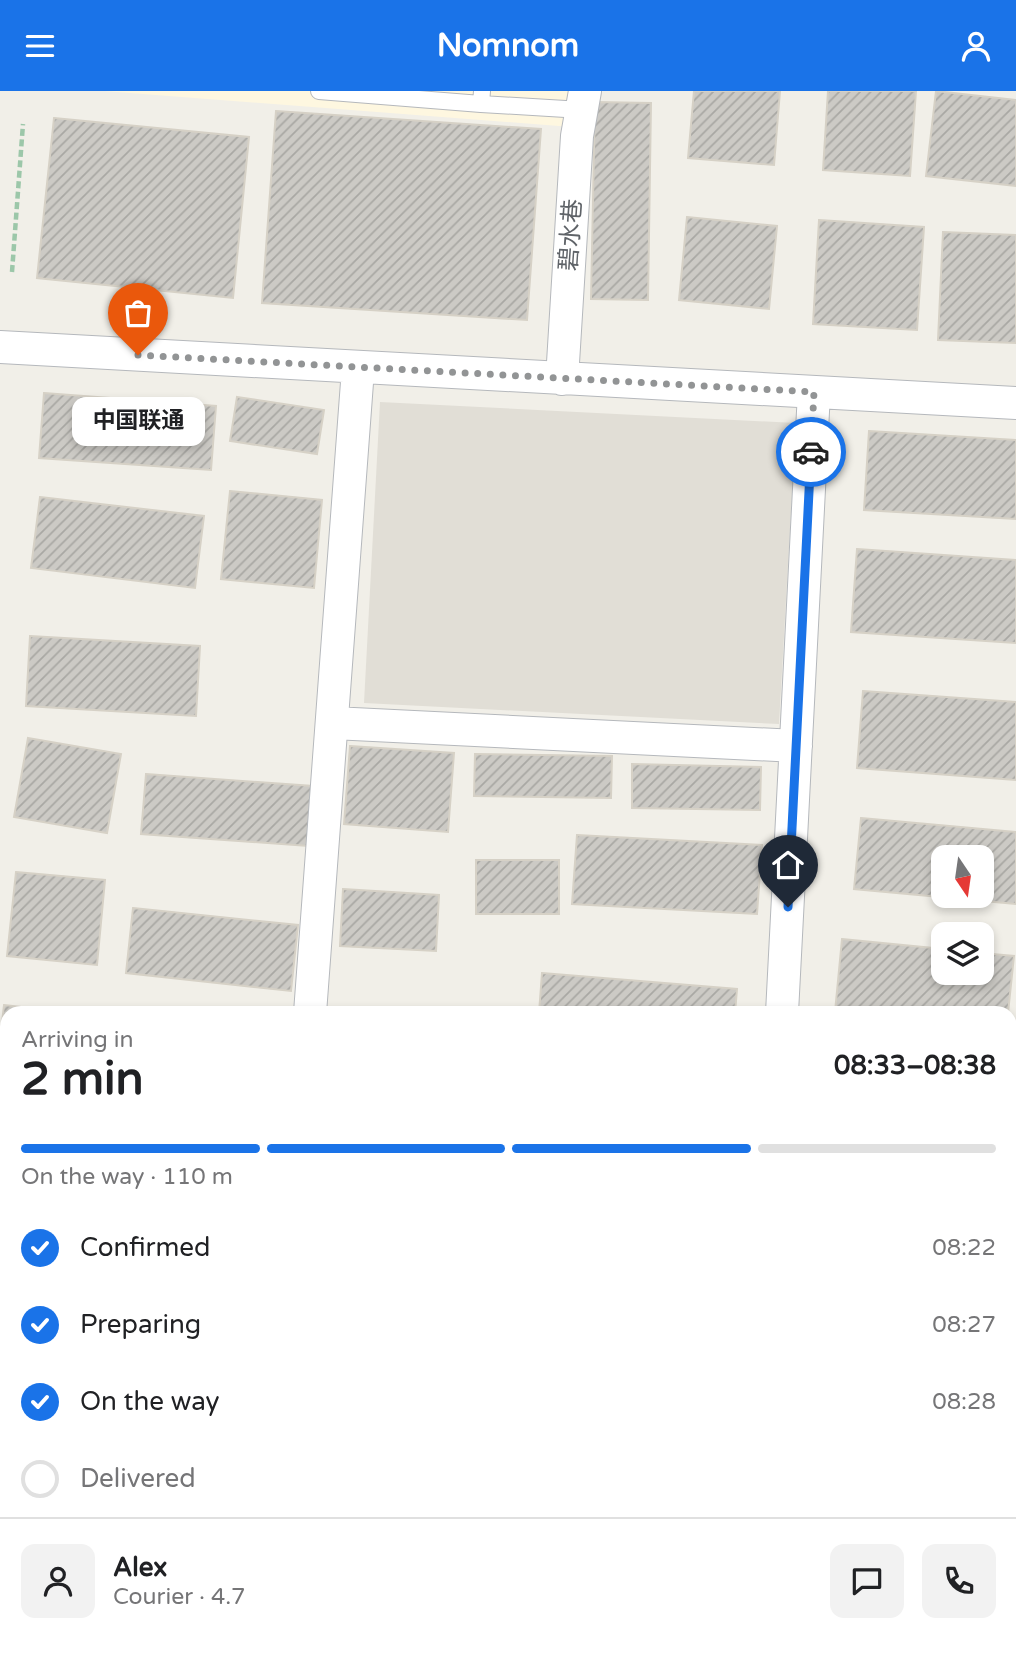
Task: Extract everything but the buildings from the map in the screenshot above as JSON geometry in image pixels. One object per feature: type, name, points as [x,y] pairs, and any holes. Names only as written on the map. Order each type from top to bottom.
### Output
[{"type":"street","name":"碧水巷","points":[[562,379],[578,136],[583,101]]},
{"type":"street","points":[[0,347],[358,369],[1016,403]]},
{"type":"street","points":[[311,1006],[358,369]]},
{"type":"street","points":[[782,1006],[814,392]]},
{"type":"street","points":[[333,723],[796,746]]},
{"type":"lane","points":[[320,91],[583,101]]},
{"type":"path","points":[[12,272],[23,124]]},
{"type":"shaded area","points":[[104,91],[578,91],[572,127]]},
{"type":"shaded area","points":[[380,402],[796,423],[779,724],[364,703]]},
{"type":"way so far","points":[[138,355],[814,392],[811,452]]},
{"type":"place","name":"中国联通","points":[[138,355]]},
{"type":"route","points":[[788,907],[811,452]]}]
